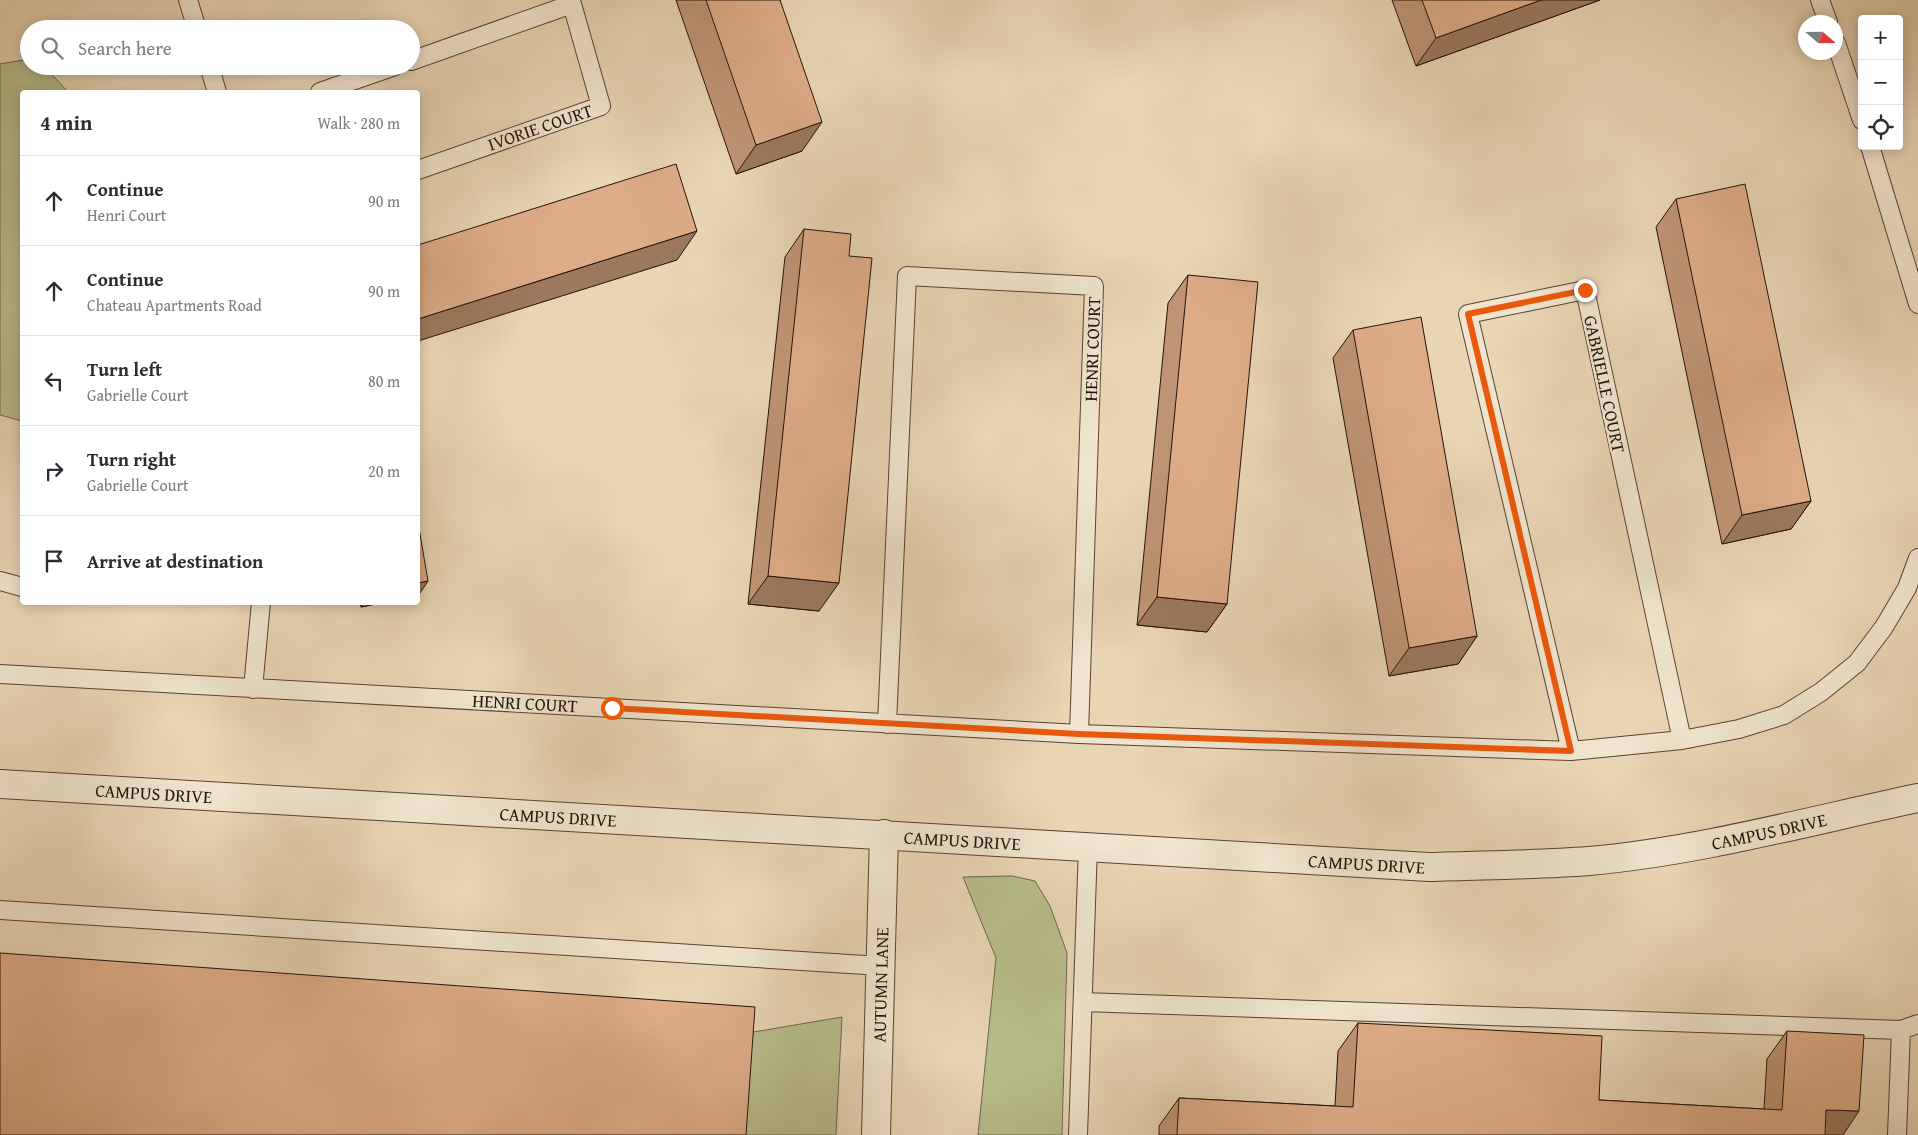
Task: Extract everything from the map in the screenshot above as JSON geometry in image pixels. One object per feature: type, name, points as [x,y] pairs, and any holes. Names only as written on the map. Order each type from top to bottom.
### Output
[{"type":"street","name":"CAMPUS DRIVE","points":[[0,784],[1429,867],[1589,861],[1733,838],[1918,798]]},
{"type":"street","name":"AUTUMN LANE","points":[[876,1135],[884,834]]},
{"type":"lane","points":[[188,0],[194,20]]},
{"type":"lane","points":[[1820,0],[1825,15]]},
{"type":"lane","name":"IVORIE COURT","points":[[420,58],[572,4],[601,106],[420,169]]},
{"type":"lane","points":[[1842,60],[1858,108]]},
{"type":"lane","points":[[212,75],[216,90]]},
{"type":"lane","points":[[326,90],[369,75]]},
{"type":"lane","points":[[1871,150],[1918,304]]},
{"type":"lane","name":"HENRI COURT","points":[[0,674],[253,690],[531,702],[887,724],[1079,734],[1094,286],[907,276],[887,724]]},
{"type":"lane","name":"GABRIELLE COURT","points":[[1571,751],[1468,314],[1585,290],[1682,740]]},
{"type":"lane","points":[[1079,734],[1571,751],[1682,740],[1739,729],[1784,715],[1821,692],[1857,663],[1884,627],[1907,588],[1918,558]]},
{"type":"lane","points":[[0,581],[20,586]]},
{"type":"lane","points":[[253,690],[261,605]]},
{"type":"lane","points":[[1078,1135],[1088,846]]},
{"type":"lane","points":[[0,910],[880,966]]},
{"type":"lane","points":[[1082,1002],[1901,1030],[1918,1024]]},
{"type":"lane","points":[[1897,1135],[1901,1030]]},
{"type":"green space","points":[[20,61],[20,75],[52,75],[66,90],[20,90],[20,420],[0,415],[0,64]]},
{"type":"green space","points":[[1012,876],[1035,881],[1050,906],[1067,953],[1062,1135],[978,1135],[996,958],[963,877]]},
{"type":"green space","points":[[842,1017],[836,1135],[728,1135],[736,1035]]},
{"type":"building","points":[[706,0],[780,0],[822,122],[756,145]]},
{"type":"building","points":[[1422,0],[1541,0],[1436,38]]},
{"type":"building","points":[[676,164],[697,231],[420,318],[420,244]]},
{"type":"building","points":[[1745,184],[1811,501],[1742,515],[1676,199]]},
{"type":"building","points":[[804,229],[851,234],[849,256],[872,258],[839,583],[768,576]]},
{"type":"building","points":[[1188,275],[1258,282],[1227,604],[1157,597]]},
{"type":"building","points":[[1421,317],[1477,636],[1409,648],[1353,330]]},
{"type":"building","points":[[420,534],[428,581],[420,583]]},
{"type":"building","points":[[0,953],[755,1007],[746,1135],[0,1135]]},
{"type":"building","points":[[1358,1023],[1602,1036],[1599,1100],[1782,1110],[1787,1031],[1864,1035],[1859,1111],[1826,1110],[1825,1135],[1177,1135],[1179,1098],[1353,1107]]},
{"type":"route","points":[[612,708],[1079,734],[1571,751],[1468,314],[1585,290]]}]
